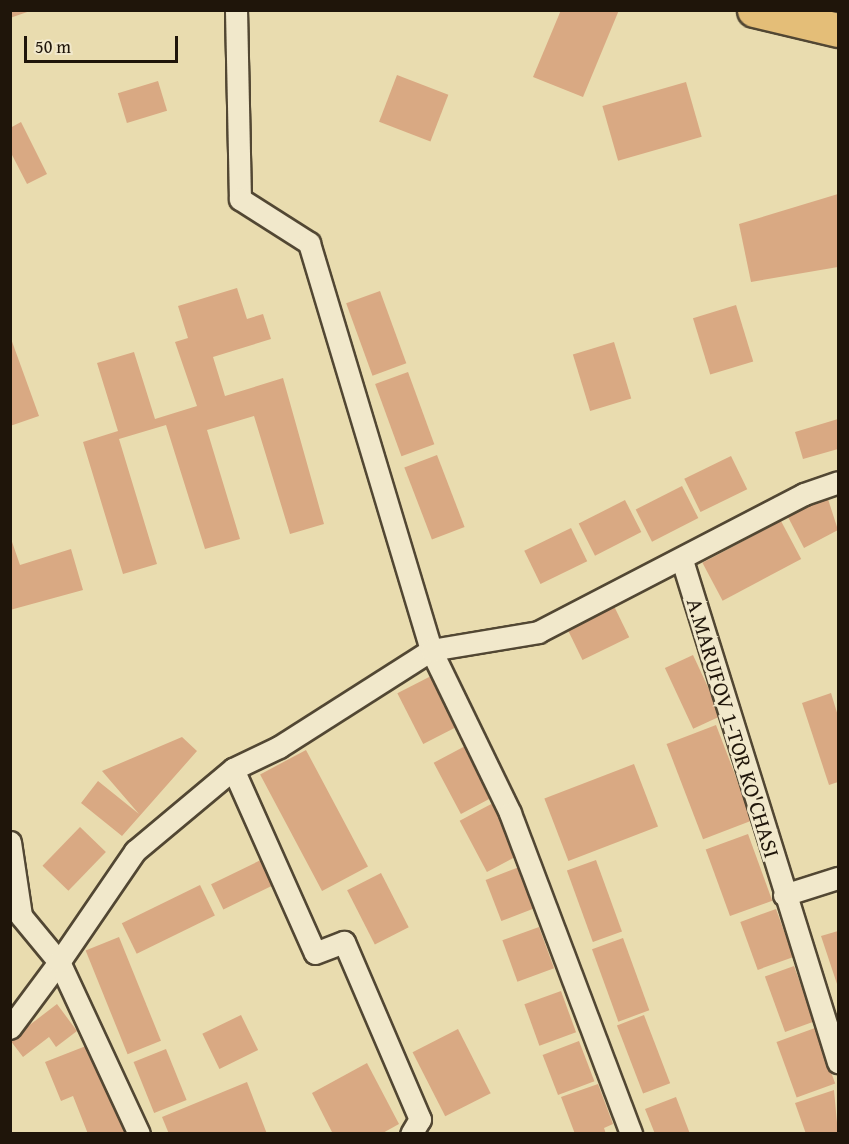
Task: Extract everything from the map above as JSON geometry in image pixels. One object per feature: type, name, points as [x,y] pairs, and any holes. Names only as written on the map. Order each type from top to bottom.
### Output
[{"type":"main road","points":[[754,10],[838,30]]},
{"type":"street","points":[[236,10],[240,199],[309,243],[430,650],[510,813],[631,1134]]},
{"type":"street","points":[[10,1028],[59,962],[135,851],[233,769],[279,747],[430,650],[538,632],[682,560],[804,494],[838,482]]},
{"type":"street","name":"A.MARUFOV 1-TOR KO'CHASI","points":[[682,560],[784,895],[838,1062]]},
{"type":"street","points":[[233,769],[315,953],[344,942],[420,1119],[411,1134]]},
{"type":"street","points":[[10,842],[21,916],[59,962],[140,1134]]},
{"type":"street","points":[[784,895],[838,878]]},
{"type":"building","points":[[10,10],[30,10],[30,11],[10,18]]},
{"type":"building","points":[[561,10],[619,10],[583,97],[533,77]]},
{"type":"building","points":[[397,75],[448,95],[430,141],[379,122]]},
{"type":"building","points":[[158,81],[167,111],[127,123],[118,93]]},
{"type":"building","points":[[686,82],[702,137],[618,161],[602,106]]},
{"type":"building","points":[[21,122],[47,174],[27,184],[10,151],[10,128]]},
{"type":"building","points":[[838,194],[838,267],[751,282],[739,224]]},
{"type":"building","points":[[237,288],[247,319],[263,314],[271,339],[213,357],[225,396],[283,378],[324,524],[290,534],[254,416],[207,430],[240,539],[205,549],[166,425],[119,439],[157,564],[123,574],[83,442],[118,431],[97,363],[134,352],[155,419],[197,406],[175,342],[188,338],[178,306]]},
{"type":"building","points":[[380,291],[406,363],[373,376],[346,303]]},
{"type":"building","points":[[736,305],[753,361],[710,375],[693,318]]},
{"type":"building","points":[[10,336],[39,416],[10,426]]},
{"type":"building","points":[[614,342],[631,398],[590,411],[573,355]]},
{"type":"building","points":[[408,372],[434,444],[401,456],[375,384]]},
{"type":"building","points":[[838,419],[838,449],[803,459],[795,432]]},
{"type":"building","points":[[437,455],[465,527],[432,539],[404,468]]},
{"type":"building","points":[[731,456],[747,489],[700,512],[684,479]]},
{"type":"building","points":[[682,486],[698,518],[652,542],[636,510]]},
{"type":"building","points":[[827,496],[838,530],[804,548],[788,517]]},
{"type":"building","points":[[625,500],[641,532],[595,556],[579,524]]},
{"type":"building","points":[[781,521],[801,559],[723,601],[702,563]]},
{"type":"building","points":[[571,528],[587,561],[540,584],[524,551]]},
{"type":"building","points":[[10,536],[20,565],[71,549],[83,590],[10,610]]},
{"type":"building","points":[[613,604],[629,637],[582,660],[566,627]]},
{"type":"building","points":[[693,655],[721,716],[693,729],[665,668]]},
{"type":"building","points":[[433,675],[459,726],[423,744],[397,693]]},
{"type":"building","points":[[831,693],[838,716],[838,782],[829,785],[802,703]]},
{"type":"building","points":[[716,725],[753,820],[703,839],[667,744]]},
{"type":"building","points":[[182,737],[197,751],[122,836],[81,803],[98,781],[139,814],[102,771]]},
{"type":"building","points":[[469,744],[496,795],[461,814],[434,763]]},
{"type":"building","points":[[306,750],[368,867],[322,891],[260,774]]},
{"type":"building","points":[[634,764],[658,827],[568,861],[544,798]]},
{"type":"building","points":[[495,802],[522,853],[487,872],[460,821]]},
{"type":"building","points":[[80,827],[106,852],[68,891],[42,866]]},
{"type":"building","points":[[748,834],[772,901],[730,916],[706,849]]},
{"type":"building","points":[[265,858],[277,883],[223,909],[211,884]]},
{"type":"building","points":[[596,860],[622,931],[593,942],[567,871]]},
{"type":"building","points":[[522,866],[538,907],[501,921],[486,880]]},
{"type":"building","points":[[381,873],[409,927],[375,945],[347,890]]},
{"type":"building","points":[[200,885],[215,916],[137,954],[122,923]]},
{"type":"building","points":[[776,909],[793,957],[758,970],[740,922]]},
{"type":"building","points":[[539,927],[554,968],[517,982],[502,940]]},
{"type":"building","points":[[838,931],[838,987],[821,936]]},
{"type":"building","points":[[119,937],[161,1041],[128,1054],[86,950]]},
{"type":"building","points":[[623,938],[649,1010],[618,1022],[592,949]]},
{"type":"building","points":[[794,966],[814,1021],[785,1032],[765,977]]},
{"type":"building","points":[[561,991],[576,1032],[539,1046],[524,1004]]},
{"type":"building","points":[[57,1004],[77,1031],[56,1047],[49,1037],[23,1057],[10,1040]]},
{"type":"building","points":[[241,1015],[258,1050],[219,1069],[202,1034]]},
{"type":"building","points":[[644,1015],[670,1083],[643,1094],[617,1025]]},
{"type":"building","points":[[815,1028],[835,1083],[797,1097],[776,1042]]},
{"type":"building","points":[[458,1029],[491,1093],[445,1116],[413,1052]]},
{"type":"building","points":[[579,1041],[594,1081],[558,1095],[543,1055]]},
{"type":"building","points":[[91,1044],[126,1134],[88,1134],[73,1096],[61,1101],[45,1062]]},
{"type":"building","points":[[166,1049],[187,1100],[154,1113],[134,1062]]},
{"type":"building","points":[[367,1063],[399,1124],[381,1134],[333,1134],[312,1093]]},
{"type":"building","points":[[247,1082],[267,1134],[169,1134],[162,1117]]},
{"type":"building","points":[[598,1084],[613,1124],[604,1128],[606,1134],[575,1134],[561,1097]]},
{"type":"building","points":[[834,1090],[838,1134],[806,1134],[795,1103]]},
{"type":"building","points":[[676,1097],[690,1134],[655,1134],[645,1109]]}]
